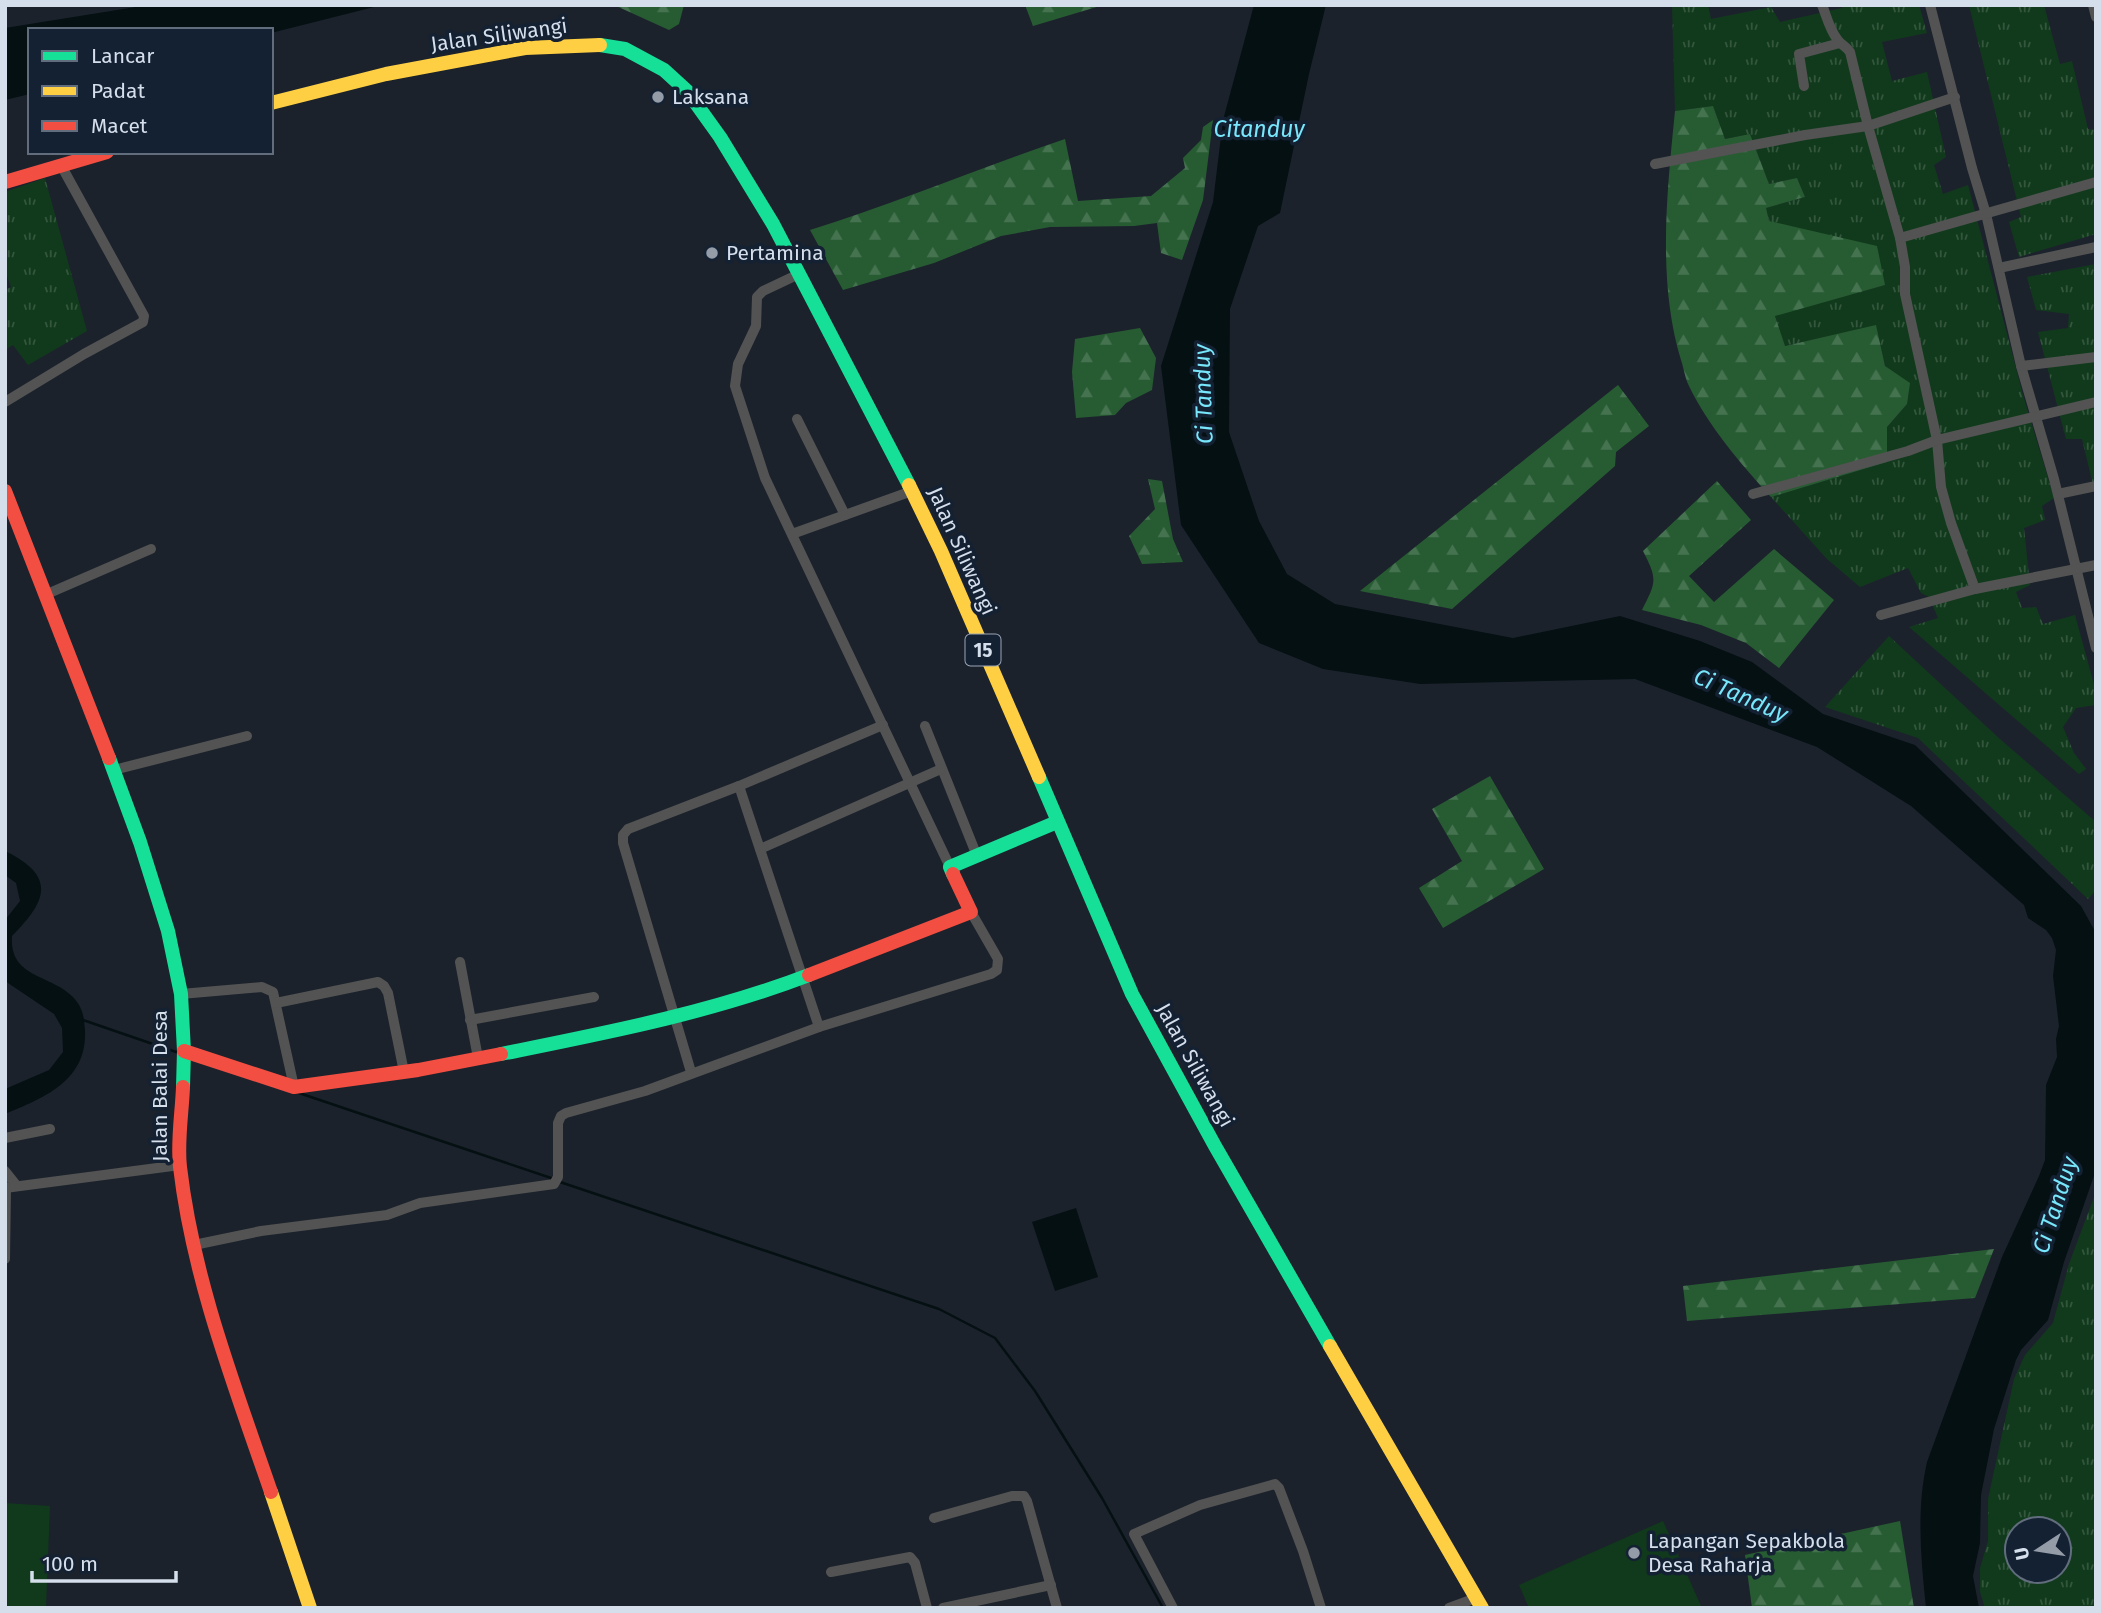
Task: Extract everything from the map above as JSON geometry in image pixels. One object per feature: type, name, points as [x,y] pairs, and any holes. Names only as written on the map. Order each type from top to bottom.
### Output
[{"type":"main road","name":"Jalan Siliwangi","points":[[273,102],[386,74],[525,48],[595,44],[625,50],[664,70],[687,90],[720,137],[773,224],[912,491],[941,551],[1132,994],[1479,1603]]},
{"type":"main road","points":[[5,182],[101,154]]},
{"type":"main road","name":"Jalan Balai Desa","points":[[5,491],[114,770],[168,931],[181,993],[184,1057],[180,1166],[194,1245],[226,1359],[310,1608]]},
{"type":"main road","points":[[184,1057],[294,1087],[404,1072],[675,1017],[800,978],[971,912],[950,867],[1057,822]]},
{"type":"street","points":[[1822,5],[1828,24],[1840,43]]},
{"type":"street","points":[[1930,5],[1986,214],[2021,366],[2096,648]]},
{"type":"street","points":[[2092,5],[2096,17]]},
{"type":"street","points":[[1804,86],[1799,54],[1840,43],[1846,45],[1900,238],[1905,267],[1905,294],[1937,440],[1941,487],[1975,589]]},
{"type":"street","points":[[1656,164],[1805,135],[1868,126],[1955,97]]},
{"type":"street","points":[[5,402],[143,322],[144,316],[62,167]]},
{"type":"street","points":[[1900,238],[2096,182]]},
{"type":"street","points":[[1999,268],[2096,247]]},
{"type":"street","points":[[799,274],[763,291],[757,297],[755,326],[738,364],[735,386],[765,478],[950,867]]},
{"type":"street","points":[[2021,366],[2096,357]]},
{"type":"street","points":[[1753,494],[1908,451],[1937,440],[2096,402]]},
{"type":"street","points":[[797,419],[845,515]]},
{"type":"street","points":[[2057,494],[2096,486]]},
{"type":"street","points":[[792,534],[912,491]]},
{"type":"street","points":[[47,594],[151,550]]},
{"type":"street","points":[[1881,615],[1975,589],[2096,565]]},
{"type":"street","points":[[691,1072],[623,843],[623,835],[628,829],[739,786],[883,725]]},
{"type":"street","points":[[925,726],[977,856]]},
{"type":"street","points":[[114,770],[247,736]]},
{"type":"street","points":[[760,849],[941,769]]},
{"type":"street","points":[[739,786],[800,978],[819,1027]]},
{"type":"street","points":[[194,1245],[261,1231],[387,1215],[433,1200],[556,1181],[558,1123],[561,1116],[645,1091],[819,1027],[991,974],[997,970],[998,959],[971,912]]},
{"type":"street","points":[[460,962],[478,1058]]},
{"type":"street","points":[[276,1003],[378,982],[384,986],[404,1072]]},
{"type":"street","points":[[181,993],[262,987],[273,992],[294,1087]]},
{"type":"street","points":[[470,1020],[594,997]]},
{"type":"street","points":[[5,1138],[50,1129]]},
{"type":"street","points":[[9,1187],[180,1166]]},
{"type":"street","points":[[5,1171],[9,1187],[5,1259]]},
{"type":"street","points":[[1173,1608],[1134,1534],[1200,1505],[1275,1484],[1279,1488],[1303,1551],[1321,1608]]},
{"type":"street","points":[[934,1518],[1012,1496],[1024,1496],[1057,1608]]},
{"type":"street","points":[[831,1572],[910,1557],[915,1563],[927,1608]]},
{"type":"street","points":[[943,1608],[1051,1585]]},
{"type":"street","points":[[1449,1608],[1479,1603]]},
{"type":"green space","points":[[614,5],[684,5],[679,24],[669,30]]},
{"type":"green space","points":[[1025,5],[1100,5],[1100,6],[1033,26]]},
{"type":"green space","points":[[1672,5],[1708,5],[1711,19],[1771,7],[1780,22],[1842,8],[1843,5],[1919,5],[1927,33],[1882,42],[1892,81],[1927,72],[1946,157],[1934,165],[1943,194],[1968,185],[2023,395],[2054,498],[2042,506],[2045,520],[2024,528],[2030,585],[2016,592],[2022,608],[2036,607],[2043,624],[2075,615],[2096,692],[2096,705],[2076,708],[2063,727],[2074,753],[2086,769],[2079,774],[1909,627],[1938,618],[1929,597],[1921,593],[1908,568],[1860,587],[1827,559],[1771,497],[1887,462],[1887,427],[1907,404],[1885,366],[1876,326],[1784,346],[1775,315],[1885,285],[1769,221],[1765,208],[1805,197],[1797,178],[1769,184],[1750,134],[1725,139],[1713,106],[1675,111]]},
{"type":"green space","points":[[1969,5],[2044,5],[2060,64],[2072,61],[2088,129],[2096,130],[2096,234],[2019,257],[2009,222],[2021,217]]},
{"type":"green space","points":[[1713,106],[1725,139],[1750,134],[1769,184],[1797,178],[1805,197],[1766,208],[1769,221],[1877,246],[1885,285],[1775,316],[1785,346],[1876,325],[1885,366],[1910,383],[1907,404],[1887,427],[1887,462],[1771,497],[1716,430],[1689,386],[1674,330],[1666,268],[1669,173],[1675,111]]},
{"type":"green space","points":[[1213,120],[1203,200],[1182,260],[1161,253],[1157,223],[1134,226],[1050,227],[1001,236],[934,263],[843,290],[810,230],[1065,139],[1078,201],[1151,196],[1185,168],[1183,158],[1201,140],[1203,127]]},
{"type":"green space","points":[[45,178],[87,331],[28,365],[13,345],[5,350],[5,290],[11,287],[5,270],[5,192]]},
{"type":"green space","points":[[2096,264],[2096,497],[2082,439],[2066,439],[2038,332],[2068,328],[2069,314],[2036,310],[2027,277]]},
{"type":"green space","points":[[1140,328],[1156,358],[1152,390],[1126,403],[1115,415],[1076,418],[1072,372],[1075,339]]},
{"type":"green space","points":[[1618,385],[1649,426],[1616,452],[1615,466],[1452,609],[1360,591]]},
{"type":"green space","points":[[1148,479],[1162,481],[1173,539],[1183,562],[1142,564],[1129,536],[1155,509]]},
{"type":"green space","points":[[1717,481],[1751,520],[1689,576],[1714,602],[1774,549],[1834,600],[1779,668],[1746,643],[1701,625],[1642,610],[1653,581],[1643,551]]},
{"type":"green space","points":[[1889,636],[2001,740],[2096,822],[2096,890],[2088,899],[1918,738],[1825,707]]},
{"type":"green space","points":[[1490,776],[1544,869],[1443,928],[1419,888],[1462,861],[1432,809]]},
{"type":"green space","points":[[2096,1192],[2096,1608],[1985,1608],[1980,1592],[1980,1568],[1988,1541],[1988,1499],[2014,1379],[2025,1355],[2053,1323],[2069,1264]]},
{"type":"green space","points":[[1994,1249],[1975,1298],[1687,1321],[1683,1286]]},
{"type":"green space","points":[[5,1503],[50,1506],[46,1608],[5,1608]]},
{"type":"green space","name":"Lapangan Sepakbola Desa Raharja","points":[[1663,1521],[1702,1608],[1529,1608],[1519,1585]]},
{"type":"green space","points":[[1900,1521],[1914,1608],[1752,1608],[1745,1555]]},
{"type":"water","points":[[148,5],[382,5],[273,32],[273,28],[28,28],[28,94],[5,100],[5,28]]},
{"type":"water","name":"Citanduy","points":[[1254,5],[1326,5],[1280,213],[1258,226],[1230,309],[1229,432],[1259,521],[1287,574],[1335,604],[1513,638],[1620,616],[1700,641],[1752,662],[1823,714],[1915,745],[2081,906],[2096,933],[2096,1170],[2064,1262],[2048,1320],[2021,1350],[2016,1360],[1994,1429],[1981,1495],[1980,1543],[1973,1576],[1979,1608],[1926,1608],[1921,1553],[1922,1498],[1927,1462],[2002,1257],[2045,1160],[2046,1085],[2057,1057],[2056,1039],[2059,1026],[2053,976],[2056,950],[2052,938],[2046,930],[2028,918],[2024,905],[1911,806],[1817,747],[1635,679],[1420,684],[1323,669],[1259,643],[1181,525],[1161,366],[1213,202],[1223,120]]},
{"type":"water","points":[[5,851],[33,870],[41,890],[33,911],[12,936],[17,960],[33,974],[64,989],[73,997],[82,1012],[85,1031],[84,1048],[71,1075],[48,1094],[5,1114],[5,1089],[49,1070],[63,1052],[62,1028],[54,1014],[5,981],[5,920],[20,901],[16,883],[5,875]]},
{"type":"water","points":[[1076,1208],[1098,1277],[1055,1291],[1032,1222]]},
{"type":"waterway","points":[[83,1020],[179,1053]]},
{"type":"waterway","points":[[299,1093],[554,1179]]},
{"type":"waterway","points":[[560,1182],[939,1309],[995,1338],[1035,1391],[1102,1498],[1163,1608]]},
{"type":"traffic: fast","points":[[600,45],[625,49],[664,70],[687,91],[720,137],[773,224],[909,485]]},
{"type":"traffic: fast","points":[[109,758],[140,842],[168,931],[181,994],[183,1087]]},
{"type":"traffic: fast","points":[[1039,777],[1132,994],[1215,1146],[1330,1346]]},
{"type":"traffic: fast","points":[[953,874],[950,867],[1057,822]]},
{"type":"traffic: fast","points":[[501,1054],[695,1011],[809,975]]},
{"type":"traffic: slow","points":[[273,102],[386,74],[525,48],[600,45]]},
{"type":"traffic: slow","points":[[909,485],[941,551],[1039,777]]},
{"type":"traffic: slow","points":[[1330,1346],[1482,1608]]},
{"type":"traffic: slow","points":[[271,1492],[310,1608]]},
{"type":"traffic: jam","points":[[5,182],[100,154]]},
{"type":"traffic: jam","points":[[5,491],[109,758]]},
{"type":"traffic: jam","points":[[809,975],[971,912],[953,874]]},
{"type":"traffic: jam","points":[[184,1051],[294,1087],[418,1070],[501,1054]]},
{"type":"traffic: jam","points":[[183,1087],[179,1157],[186,1209],[217,1332],[271,1492]]},
{"type":"place","name":"Laksana","points":[[658,97]]},
{"type":"place","name":"Pertamina","points":[[712,253]]},
{"type":"place","name":"Lapangan Sepakbola Desa Raharja","points":[[1634,1553]]},
{"type":"water label","name":"Ci Tanduy","points":[[1203,394]]},
{"type":"water label","name":"Ci Tanduy","points":[[1741,695]]},
{"type":"water label","name":"Ci Tanduy","points":[[2055,1205]]}]
